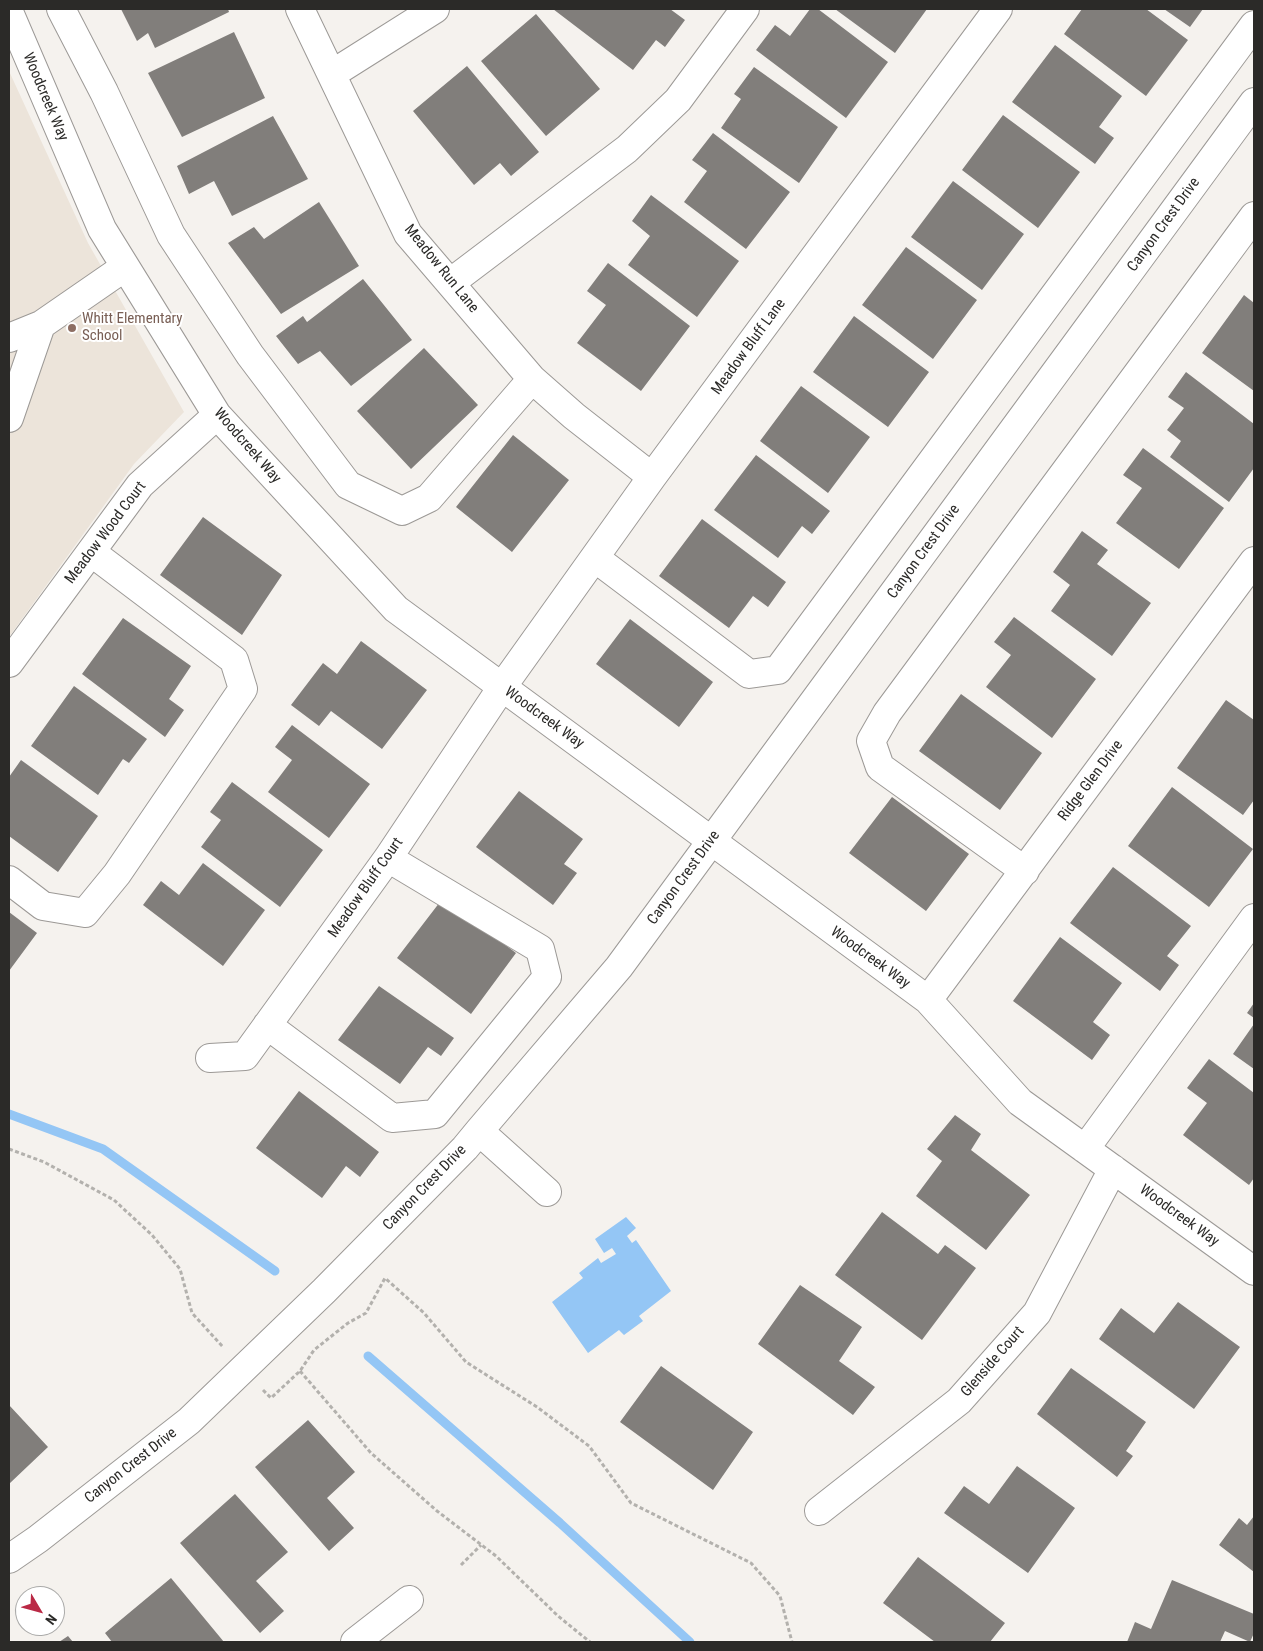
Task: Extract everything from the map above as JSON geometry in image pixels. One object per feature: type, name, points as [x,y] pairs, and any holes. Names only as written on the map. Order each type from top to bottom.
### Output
[{"type":"street","points":[[61,9],[104,92],[171,235],[250,354],[348,485],[402,511],[429,498],[532,379]]},
{"type":"street","name":"Meadow Run Lane","points":[[300,9],[408,234],[532,379],[574,416],[652,477]]},
{"type":"street","points":[[332,74],[435,9]]},
{"type":"street","points":[[450,283],[627,149],[678,100],[745,9]]},
{"type":"street","name":"Meadow Bluff Lane","points":[[502,687],[652,477],[998,9]]},
{"type":"street","name":"Woodcreek Way","points":[[9,12],[102,229],[217,415],[396,609],[928,1000],[1020,1102],[1254,1270]]},
{"type":"street","points":[[595,558],[749,674],[778,670],[1254,25]]},
{"type":"street","name":"Canyon Crest Drive","points":[[9,1559],[38,1539],[189,1421],[331,1284],[480,1131],[619,967],[1254,102]]},
{"type":"street","points":[[1025,871],[880,767],[871,741],[887,713],[1254,216]]},
{"type":"street","points":[[9,338],[41,325],[124,266]]},
{"type":"street","points":[[9,418],[41,325]]},
{"type":"street","name":"Meadow Wood Court","points":[[9,664],[140,485],[217,415]]},
{"type":"street","points":[[9,880],[43,906],[85,912],[117,874],[242,689],[234,660],[91,552]]},
{"type":"street","name":"Ridge Glen Drive","points":[[928,1000],[1254,561]]},
{"type":"street","name":"Meadow Bluff Court","points":[[210,1058],[245,1056],[388,858],[502,687]]},
{"type":"street","points":[[267,1024],[392,1118],[435,1114],[547,977],[540,949],[388,858]]},
{"type":"street","points":[[1084,1149],[1254,918]]},
{"type":"street","points":[[480,1131],[547,1192]]},
{"type":"street","name":"Glenside Court","points":[[820,1511],[959,1401],[1037,1313],[1113,1169]]},
{"type":"street","points":[[355,1642],[409,1600]]},
{"type":"path","points":[[9,1149],[44,1162],[114,1200],[152,1235],[180,1269],[192,1313],[242,1370],[271,1398],[300,1372],[314,1350],[348,1323],[366,1313],[385,1278],[424,1313],[466,1362],[536,1407],[589,1446],[630,1503],[751,1563],[780,1596],[792,1642]]},
{"type":"path","points":[[300,1372],[371,1453],[437,1511],[496,1556],[558,1616],[590,1642]]},
{"type":"path","points":[[462,1565],[481,1545]]},
{"type":"shaded area","name":"Whitt Elementary School","points":[[9,71],[88,243],[184,412],[134,464],[9,637]]},
{"type":"water","points":[[626,1217],[636,1228],[627,1236],[632,1243],[636,1240],[671,1291],[639,1316],[643,1321],[624,1335],[619,1330],[588,1353],[552,1302],[583,1278],[579,1273],[598,1258],[601,1263],[616,1254],[612,1248],[604,1253],[595,1239]]},
{"type":"building","points":[[121,9],[228,9],[229,12],[155,48],[148,33],[137,41]]},
{"type":"building","points":[[553,9],[670,9],[685,20],[665,47],[656,40],[633,70]]},
{"type":"building","points":[[810,9],[818,9],[888,62],[846,118],[756,50],[775,25],[790,36]]},
{"type":"building","points":[[835,9],[927,9],[895,53]]},
{"type":"building","points":[[1082,9],[1146,9],[1188,40],[1146,96],[1064,34]]},
{"type":"building","points":[[1164,9],[1203,9],[1190,27]]},
{"type":"building","points":[[536,14],[600,89],[546,136],[481,61]]},
{"type":"building","points":[[234,32],[265,98],[182,137],[148,73]]},
{"type":"building","points":[[1055,45],[1122,96],[1099,127],[1114,138],[1095,164],[1012,102]]},
{"type":"building","points":[[467,66],[539,152],[511,176],[500,163],[474,185],[413,111]]},
{"type":"building","points":[[754,67],[838,127],[799,183],[721,128],[741,99],[734,94]]},
{"type":"building","points":[[1003,115],[1080,172],[1038,228],[962,170]]},
{"type":"building","points":[[273,116],[308,179],[232,216],[214,181],[189,194],[177,166]]},
{"type":"building","points":[[713,133],[790,192],[746,249],[684,202],[707,171],[692,160]]},
{"type":"building","points":[[953,181],[1024,234],[982,290],[911,237]]},
{"type":"building","points":[[651,195],[739,261],[697,317],[628,265],[650,236],[632,221]]},
{"type":"building","points":[[319,202],[359,266],[281,314],[228,243],[254,227],[264,239]]},
{"type":"building","points":[[906,247],[977,300],[933,359],[862,305]]},
{"type":"building","points":[[608,263],[690,326],[641,391],[577,343],[606,305],[587,291]]},
{"type":"building","points":[[363,279],[412,340],[351,386],[320,351],[298,364],[276,336],[303,316],[307,322]]},
{"type":"building","points":[[1244,295],[1254,303],[1254,391],[1202,353]]},
{"type":"building","points":[[854,316],[929,372],[888,427],[813,372]]},
{"type":"building","points":[[424,348],[478,405],[411,469],[357,411]]},
{"type":"building","points":[[1186,372],[1254,424],[1254,468],[1229,502],[1170,457],[1181,441],[1167,430],[1184,408],[1168,397]]},
{"type":"building","points":[[801,386],[870,437],[828,493],[760,441]]},
{"type":"building","points":[[513,435],[569,480],[512,552],[456,507]]},
{"type":"building","points":[[1143,448],[1224,508],[1179,569],[1116,523],[1142,488],[1123,475]]},
{"type":"building","points":[[756,455],[830,511],[812,534],[802,526],[778,558],[714,510]]},
{"type":"building","points":[[203,517],[282,575],[242,635],[160,575]]},
{"type":"building","points":[[702,519],[786,582],[768,607],[753,596],[729,628],[659,576]]},
{"type":"building","points":[[1082,531],[1108,550],[1097,564],[1151,603],[1112,656],[1051,611],[1070,585],[1053,572]]},
{"type":"building","points":[[1014,617],[1096,679],[1052,738],[986,687],[1011,655],[994,642]]},
{"type":"building","points":[[123,618],[191,666],[169,699],[184,710],[165,737],[82,674]]},
{"type":"building","points":[[630,619],[713,682],[679,727],[596,664]]},
{"type":"building","points":[[361,641],[427,690],[382,749],[331,711],[319,726],[291,705],[323,663],[337,674]]},
{"type":"building","points":[[74,686],[147,739],[129,763],[123,759],[98,795],[31,746]]},
{"type":"building","points":[[961,694],[1042,753],[1000,810],[919,751]]},
{"type":"building","points":[[1226,700],[1254,720],[1254,800],[1243,815],[1177,768]]},
{"type":"building","points":[[292,725],[370,784],[329,838],[268,792],[292,760],[275,747]]},
{"type":"building","points":[[21,760],[98,816],[58,872],[9,836],[9,777]]},
{"type":"building","points":[[232,782],[323,850],[280,907],[201,847],[221,820],[210,812]]},
{"type":"building","points":[[1172,787],[1253,849],[1209,907],[1128,846]]},
{"type":"building","points":[[519,791],[583,839],[564,864],[577,873],[553,905],[476,847]]},
{"type":"building","points":[[892,797],[969,854],[926,911],[849,853]]},
{"type":"building","points":[[203,863],[265,910],[223,966],[143,905],[161,881],[179,895]]},
{"type":"building","points":[[1113,867],[1191,926],[1167,956],[1179,965],[1160,991],[1070,923]]},
{"type":"building","points":[[443,898],[516,953],[471,1014],[397,958]]},
{"type":"building","points":[[9,912],[37,933],[9,971]]},
{"type":"building","points":[[1060,937],[1122,983],[1093,1022],[1110,1035],[1092,1060],[1013,1001]]},
{"type":"building","points":[[379,986],[454,1038],[441,1056],[428,1047],[400,1084],[338,1040]]},
{"type":"building","points":[[1254,1003],[1254,1018],[1247,1013]]},
{"type":"building","points":[[1254,1024],[1254,1069],[1233,1054]]},
{"type":"building","points":[[1209,1059],[1254,1093],[1254,1178],[1249,1185],[1183,1135],[1207,1103],[1187,1088]]},
{"type":"building","points":[[299,1091],[379,1152],[360,1177],[346,1166],[322,1198],[256,1148]]},
{"type":"building","points":[[955,1115],[981,1134],[971,1150],[1030,1195],[986,1250],[916,1196],[942,1161],[927,1149]]},
{"type":"building","points":[[882,1212],[938,1254],[945,1245],[976,1268],[922,1340],[835,1275]]},
{"type":"building","points":[[800,1285],[862,1327],[839,1361],[875,1387],[853,1415],[758,1344]]},
{"type":"building","points":[[1178,1302],[1240,1347],[1194,1409],[1099,1339],[1121,1308],[1154,1333]]},
{"type":"building","points":[[661,1366],[753,1432],[713,1490],[620,1422]]},
{"type":"building","points":[[1071,1368],[1146,1422],[1126,1451],[1133,1456],[1117,1477],[1037,1414]]},
{"type":"building","points":[[9,1405],[48,1447],[9,1484]]},
{"type":"building","points":[[308,1420],[355,1472],[327,1498],[354,1528],[329,1551],[255,1467]]},
{"type":"building","points":[[1017,1466],[1075,1508],[1028,1573],[944,1513],[964,1486],[989,1504]]},
{"type":"building","points":[[235,1494],[288,1552],[256,1581],[284,1611],[260,1633],[180,1543]]},
{"type":"building","points":[[1254,1516],[1254,1572],[1219,1545],[1239,1518],[1247,1525]]},
{"type":"building","points":[[918,1557],[1005,1623],[990,1642],[935,1642],[883,1603]]},
{"type":"building","points":[[171,1578],[224,1642],[112,1642],[105,1633]]},
{"type":"building","points":[[1172,1580],[1254,1614],[1254,1633],[1250,1642],[1225,1631],[1220,1642],[1127,1642],[1135,1622],[1151,1629]]},
{"type":"building","points":[[68,1636],[73,1642],[59,1642]]},
{"type":"waterway","points":[[9,1114],[103,1149],[275,1271]]},
{"type":"waterway","points":[[368,1356],[560,1523],[690,1642]]},
{"type":"place","name":"Whitt Elementary School","points":[[72,328]]}]
